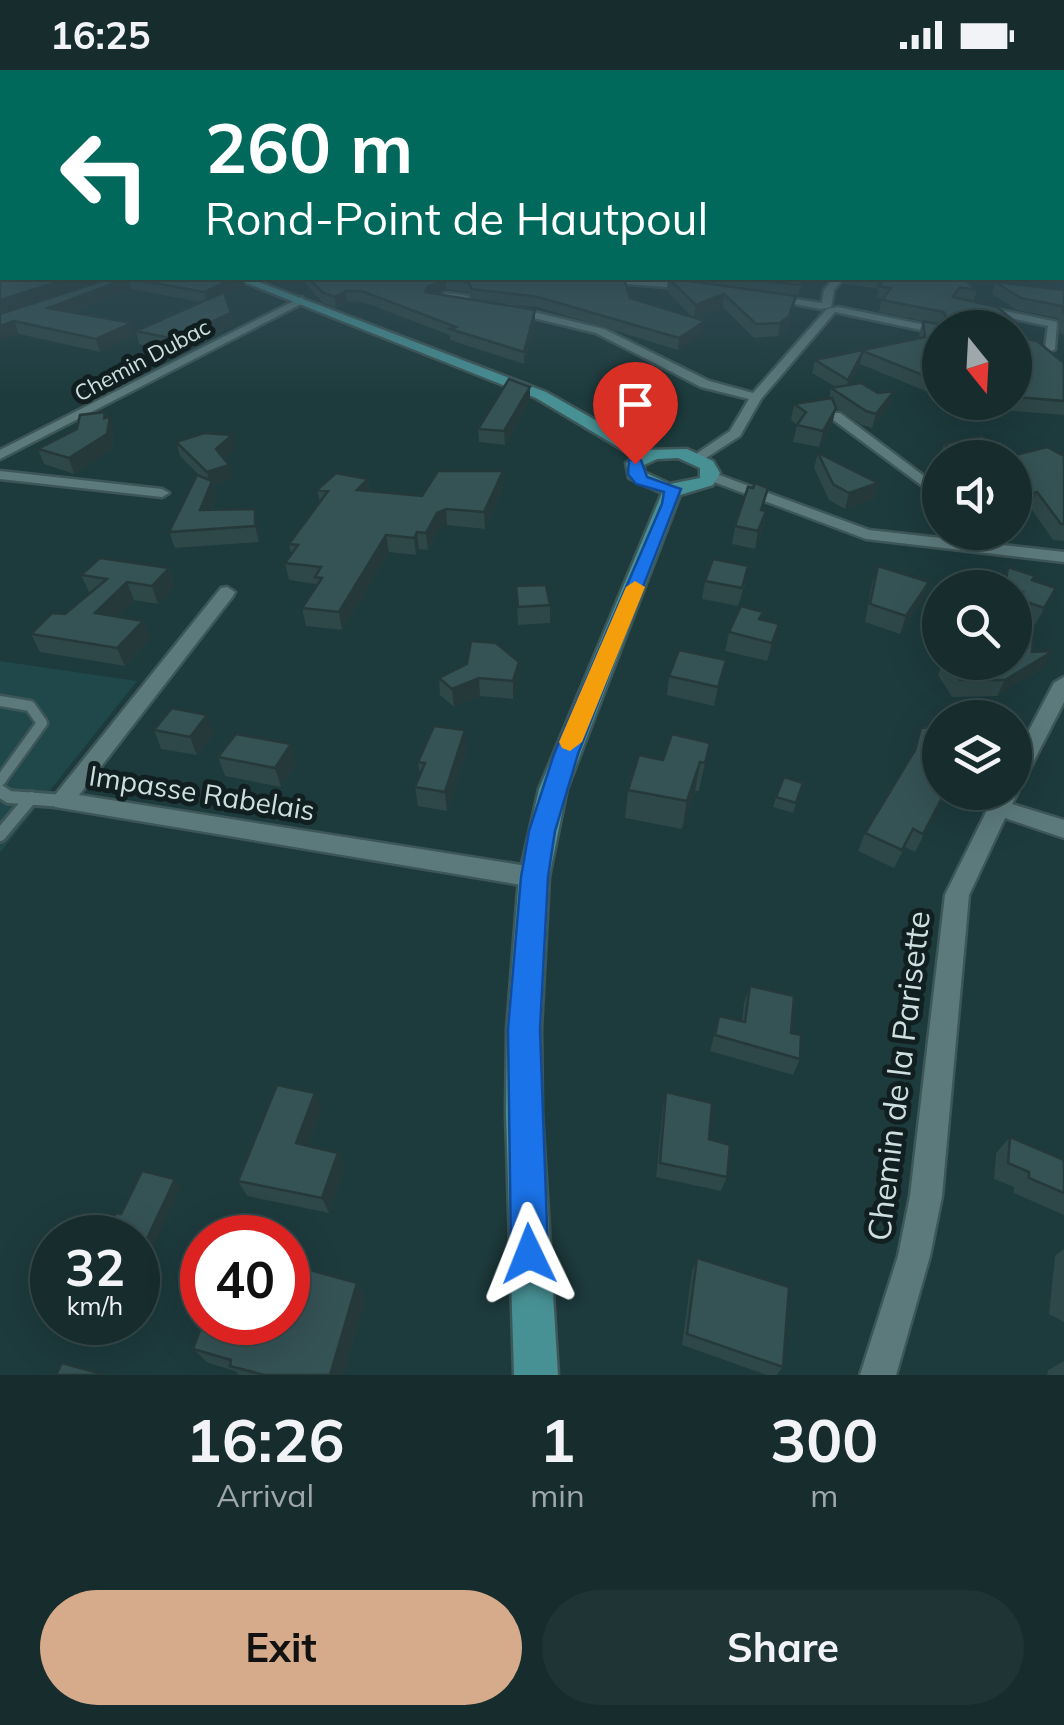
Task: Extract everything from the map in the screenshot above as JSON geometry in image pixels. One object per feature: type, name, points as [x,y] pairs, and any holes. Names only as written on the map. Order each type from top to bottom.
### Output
[{"type":"street","points":[[245,280],[541,395],[646,456]]},
{"type":"street","points":[[698,459],[735,433],[756,397],[829,308],[829,290],[838,280]]},
{"type":"street","points":[[620,281],[692,282],[710,289]]},
{"type":"street","points":[[748,295],[922,327]]},
{"type":"street","name":"Chemin Dubac","points":[[0,455],[302,300]]},
{"type":"street","points":[[465,302],[480,304]]},
{"type":"street","points":[[956,305],[1053,324],[1050,350]]},
{"type":"street","points":[[496,307],[600,331],[704,384],[756,397]]},
{"type":"street","points":[[1032,346],[1064,352]]},
{"type":"street","points":[[836,416],[922,480]]},
{"type":"street","points":[[673,453],[698,459],[709,466],[711,476],[699,486],[673,489],[647,484],[635,474],[635,464],[646,456],[673,453]]},
{"type":"street","points":[[0,474],[162,493]]},
{"type":"street","points":[[711,476],[853,530],[922,539]]},
{"type":"street","points":[[536,1375],[524,1063],[534,877],[554,789],[673,489]]},
{"type":"street","points":[[1000,550],[1064,556]]},
{"type":"street","name":"Impasse Rabelais","points":[[226,592],[62,800],[534,877]]},
{"type":"street","points":[[1032,744],[1064,683]]},
{"type":"street","name":"Chemin de la Parisette","points":[[878,1375],[914,1256],[926,1196],[956,896],[998,810]]},
{"type":"street","points":[[1024,810],[1064,829]]},
{"type":"lane","points":[[0,701],[30,706],[42,723],[0,781]]},
{"type":"lane","points":[[3,795],[62,800]]},
{"type":"lane","points":[[0,836],[31,798]]},
{"type":"shaded area","points":[[0,661],[137,681],[0,853]]},
{"type":"building","points":[[5,280],[64,280],[0,300],[0,281]]},
{"type":"building","points":[[105,280],[123,280],[48,308],[132,323],[96,339],[14,321],[0,326],[0,314]]},
{"type":"building","points":[[139,280],[231,280],[204,292]]},
{"type":"building","points":[[310,280],[444,280],[427,287],[425,292],[535,310],[524,352],[450,329],[456,327],[362,291],[346,291],[334,297]]},
{"type":"building","points":[[453,280],[625,280],[630,298],[705,321],[679,338],[538,297],[472,289],[468,282]]},
{"type":"building","points":[[670,280],[796,296],[789,316],[780,323],[756,324],[724,294],[696,305]]},
{"type":"building","points":[[758,280],[802,280],[800,285]]},
{"type":"building","points":[[884,280],[965,280],[977,290],[960,287],[953,297],[1001,310],[934,310],[882,300],[891,288],[878,286]]},
{"type":"building","points":[[995,282],[1064,290],[1064,314],[1062,306],[1021,298]]},
{"type":"building","points":[[224,292],[231,313],[175,339],[136,331]]},
{"type":"building","points":[[922,338],[922,375],[863,351],[848,380],[815,360]]},
{"type":"building","points":[[1032,340],[1064,363],[1064,401],[1032,398]]},
{"type":"building","points":[[509,379],[530,387],[504,431],[478,429]]},
{"type":"building","points":[[861,383],[878,393],[894,391],[876,414],[831,388]]},
{"type":"building","points":[[832,398],[836,408],[823,431],[797,425],[806,412],[794,404]]},
{"type":"building","points":[[105,412],[104,418],[110,417],[107,434],[69,458],[38,449],[77,429],[80,415]]},
{"type":"building","points":[[204,433],[232,435],[216,449],[229,465],[207,472],[176,442]]},
{"type":"building","points":[[1047,447],[1064,456],[1064,524],[1037,492],[1032,493],[1032,451]]},
{"type":"building","points":[[818,453],[878,483],[849,493],[833,484]]},
{"type":"building","points":[[438,471],[503,471],[484,512],[446,509],[437,513],[426,533],[417,532],[414,538],[386,535],[339,612],[302,608],[322,578],[315,577],[321,567],[285,563],[298,545],[289,544],[328,491],[317,490],[336,473],[368,479],[357,490],[422,496]]},
{"type":"building","points":[[197,475],[212,481],[200,510],[255,509],[255,526],[169,532]]},
{"type":"building","points":[[755,483],[768,488],[761,510],[766,511],[758,531],[735,526],[748,487],[753,488]]},
{"type":"building","points":[[100,558],[169,568],[152,586],[127,582],[95,613],[143,621],[117,648],[31,634],[52,613],[65,614],[107,579],[81,575]]},
{"type":"building","points":[[713,559],[748,566],[742,588],[705,581]]},
{"type":"building","points":[[878,566],[922,580],[922,592],[906,616],[870,604]]},
{"type":"building","points":[[1032,580],[1056,588],[1044,608],[1032,604]]},
{"type":"building","points":[[546,585],[550,605],[518,607],[516,586]]},
{"type":"building","points":[[741,606],[763,612],[759,619],[779,624],[772,643],[729,632]]},
{"type":"building","points":[[471,641],[496,643],[519,662],[513,681],[479,678],[452,689],[439,678],[467,664]]},
{"type":"building","points":[[679,650],[726,660],[718,687],[669,676]]},
{"type":"building","points":[[1053,651],[1032,664],[1032,652]]},
{"type":"building","points":[[172,708],[207,715],[190,737],[154,730]]},
{"type":"building","points":[[434,726],[465,730],[445,792],[415,787],[425,763],[418,762]]},
{"type":"building","points":[[921,728],[922,810],[936,810],[923,834],[913,829],[902,850],[865,833],[915,750]]},
{"type":"building","points":[[236,734],[291,744],[275,768],[218,757]]},
{"type":"building","points":[[672,734],[710,743],[687,801],[628,790],[639,755],[663,760]]},
{"type":"building","points":[[784,777],[803,783],[796,803],[776,797]]},
{"type":"building","points":[[750,986],[794,996],[791,1033],[801,1035],[800,1059],[715,1035],[719,1016],[745,1022]]},
{"type":"building","points":[[277,1085],[315,1093],[296,1143],[338,1153],[322,1198],[238,1181]]},
{"type":"building","points":[[666,1092],[712,1103],[709,1139],[730,1145],[727,1177],[660,1163]]},
{"type":"building","points":[[1010,1137],[1064,1160],[1064,1193],[1029,1178],[1029,1172],[1008,1163]]},
{"type":"building","points":[[142,1171],[175,1179],[158,1215],[115,1215],[121,1214]]},
{"type":"building","points":[[697,1258],[789,1287],[783,1367],[687,1334]]},
{"type":"building","points":[[310,1270],[357,1283],[330,1375],[264,1375],[230,1366],[231,1360],[193,1349],[194,1345],[310,1345]]},
{"type":"building","points":[[62,1363],[105,1375],[56,1375]]},
{"type":"slow traffic","points":[[570,742],[635,587]]},
{"type":"route","points":[[529,1254],[524,1029],[534,877],[542,831],[566,754],[670,504],[673,489],[642,480],[635,474],[635,464]]}]
